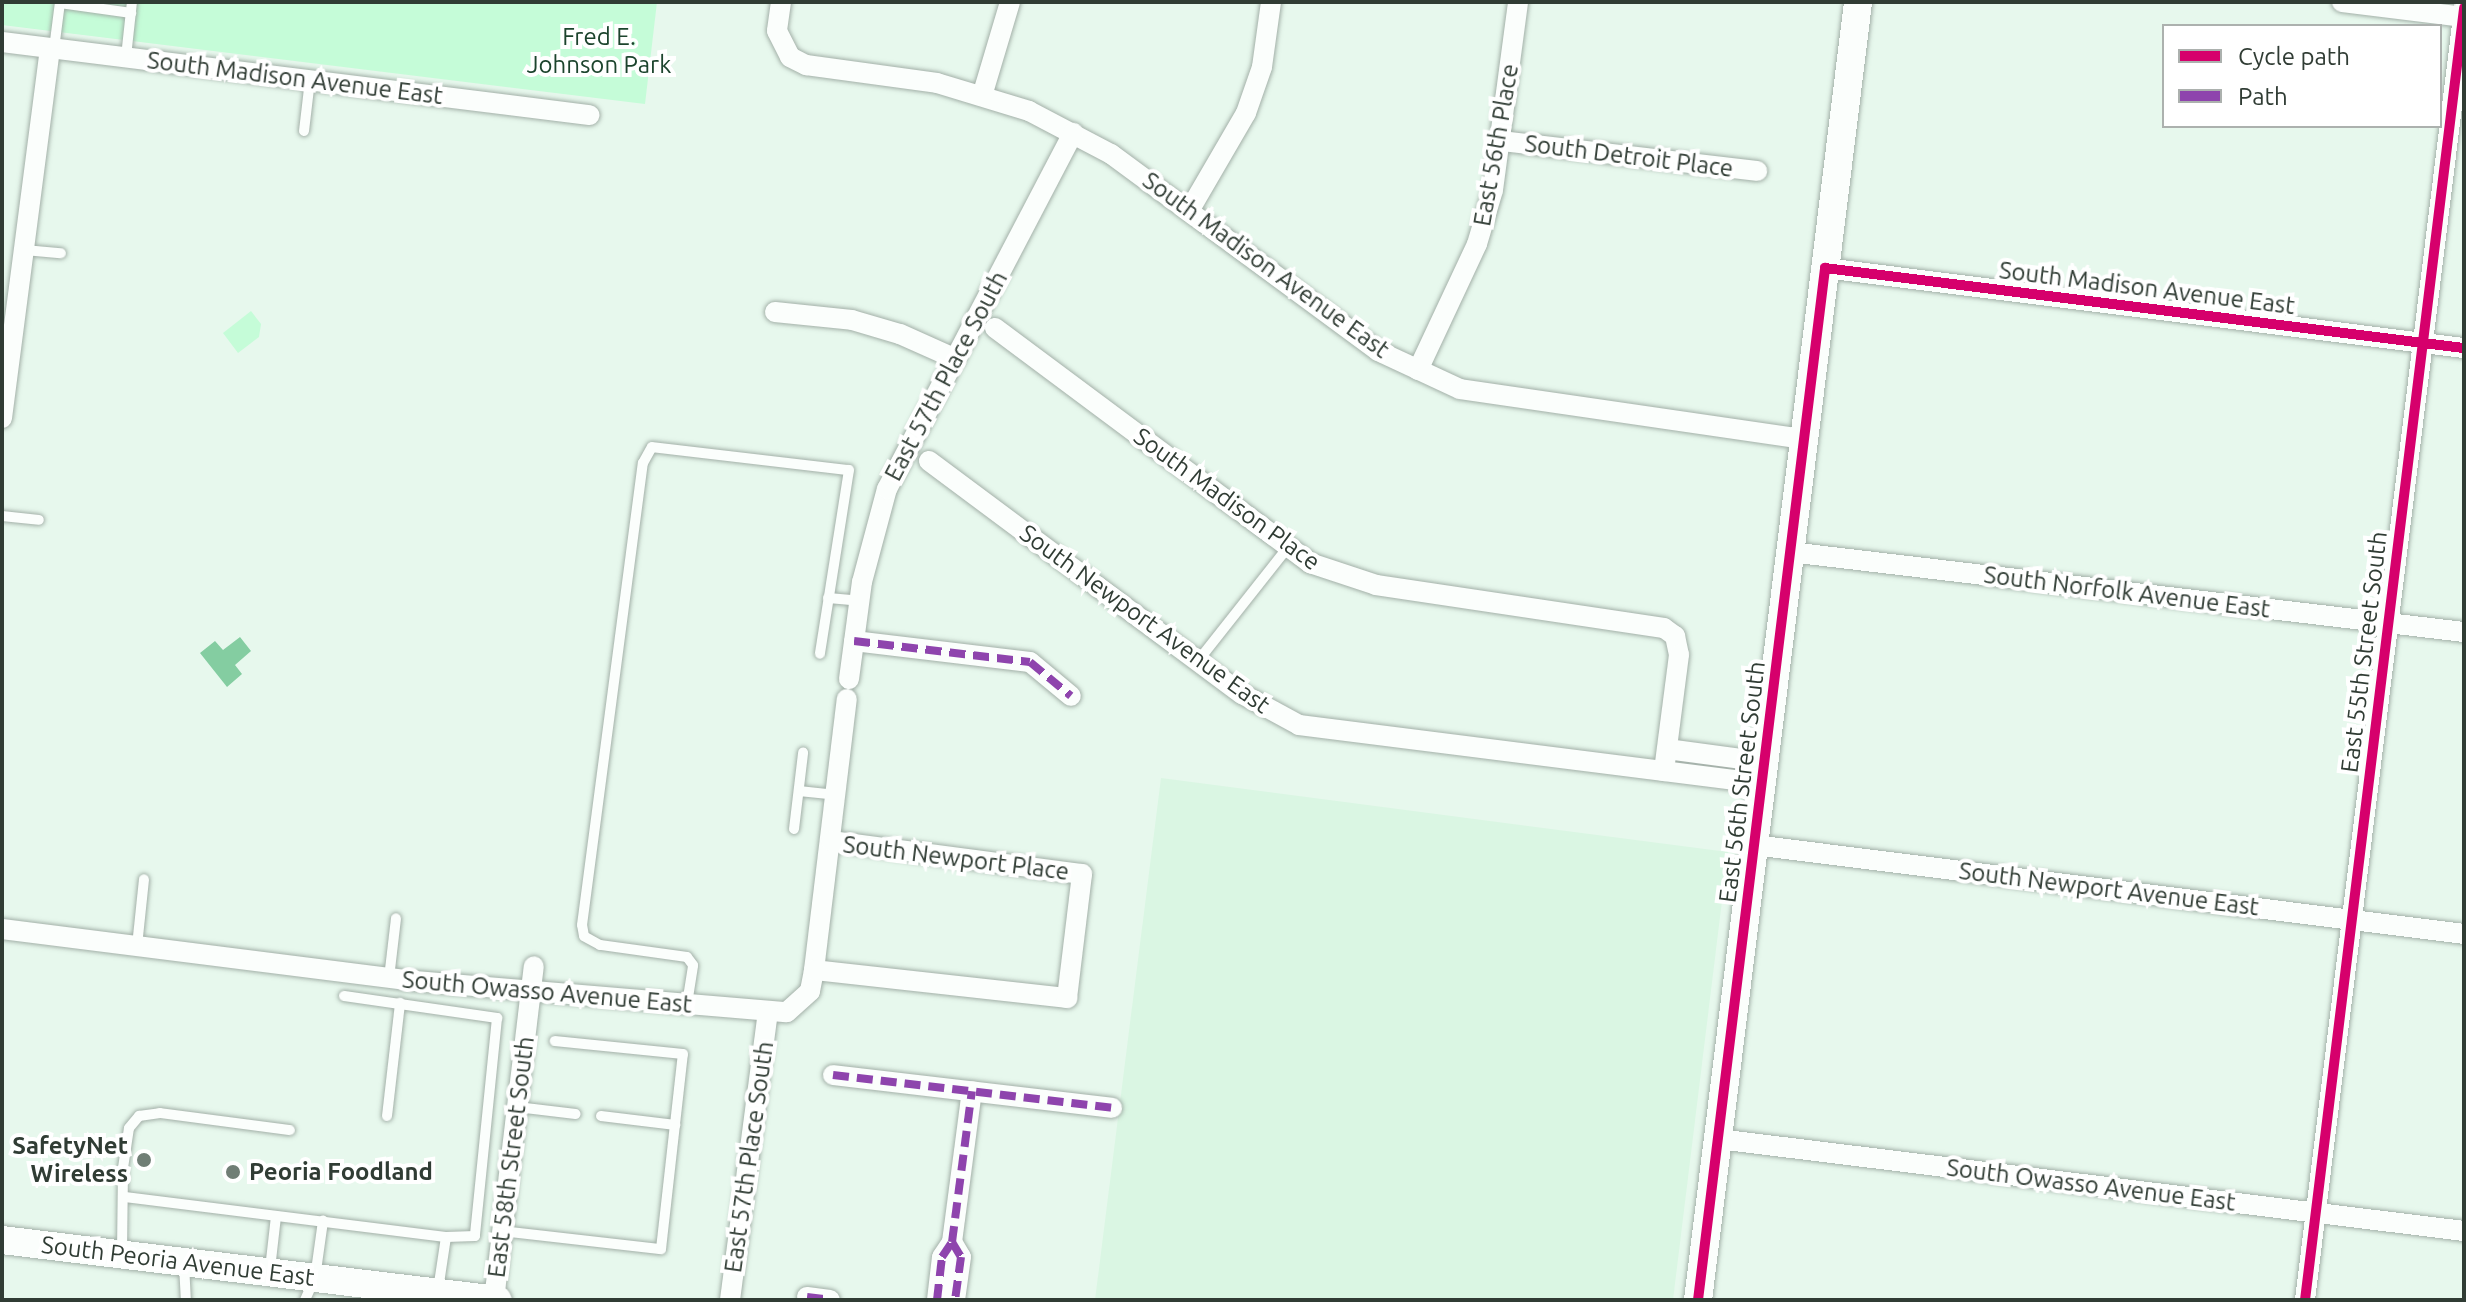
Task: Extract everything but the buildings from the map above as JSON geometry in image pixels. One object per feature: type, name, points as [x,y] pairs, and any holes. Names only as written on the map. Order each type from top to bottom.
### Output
[{"type":"street","name":"South Madison Avenue East","points":[[781,2],[777,31],[790,57],[820,70],[907,78],[982,96],[1073,133],[1111,154],[1378,351],[1460,389],[1502,398],[1804,439]]},
{"type":"street","points":[[982,96],[1010,2]]},
{"type":"street","points":[[1189,211],[1246,113],[1262,67],[1271,2]]},
{"type":"street","name":"East 56th Place","points":[[1418,370],[1477,244],[1502,141],[1518,2]]},
{"type":"street","name":"East 56th Street South","points":[[1698,1300],[1858,2]]},
{"type":"street","points":[[2342,2],[2464,14]]},
{"type":"street","name":"East 55th Street South","points":[[2305,1300],[2464,14]]},
{"type":"street","name":"South Madison Avenue East","points":[[2,42],[589,115]]},
{"type":"street","points":[[2,418],[8,326],[24,250],[52,48]]},
{"type":"street","name":"East 57th Place South","points":[[814,970],[860,601],[887,489],[1073,133]]},
{"type":"street","name":"South Detroit Place","points":[[1502,141],[1757,171]]},
{"type":"street","name":"South Madison Avenue East","points":[[1825,268],[2464,348]]},
{"type":"street","points":[[775,312],[852,320],[900,334],[956,359]]},
{"type":"street","name":"South Madison Place","points":[[995,328],[1288,547],[1341,577],[1376,585],[1643,622],[1675,636],[1679,655],[1667,749]]},
{"type":"street","name":"South Newport Avenue East","points":[[929,461],[1198,661],[1273,714],[1299,725],[1664,771],[1764,773]]},
{"type":"street","name":"South Norfolk Avenue East","points":[[1790,552],[2464,632]]},
{"type":"street","points":[[854,641],[1030,662],[1071,696]]},
{"type":"street","points":[[1664,771],[1667,749],[1764,773]]},
{"type":"street","name":"South Newport Place","points":[[814,970],[1067,998],[1082,874],[831,841]]},
{"type":"street","name":"South Newport Avenue East","points":[[1754,845],[2464,934]]},
{"type":"street","name":"South Owasso Avenue East","points":[[2,929],[389,978],[768,1013],[801,1004],[814,970]]},
{"type":"street","name":"East 58th Street South","points":[[495,1300],[534,966]]},
{"type":"street","name":"East 57th Place South","points":[[730,1300],[768,1013]]},
{"type":"street","points":[[833,1075],[1112,1108]]},
{"type":"street","points":[[937,1300],[942,1257],[952,1242],[972,1091]]},
{"type":"street","name":"South Owasso Avenue East","points":[[1718,1139],[2464,1231]]},
{"type":"street","name":"South Peoria Avenue East","points":[[2,1240],[270,1272],[310,1289],[438,1293],[495,1300]]},
{"type":"street","points":[[952,1242],[961,1257],[955,1300]]},
{"type":"street","points":[[807,1297],[830,1300]]},
{"type":"lane","points":[[52,48],[60,3],[131,8],[126,57]]},
{"type":"lane","points":[[304,131],[310,80]]},
{"type":"lane","points":[[24,250],[61,253]]},
{"type":"lane","points":[[687,1004],[693,965],[687,957],[600,945],[584,936],[582,925],[647,453],[660,446],[849,470],[820,654]]},
{"type":"lane","points":[[2,516],[39,520]]},
{"type":"lane","points":[[1198,661],[1288,547]]},
{"type":"lane","points":[[828,598],[860,601]]},
{"type":"lane","points":[[794,829],[803,753]]},
{"type":"lane","points":[[799,791],[836,795]]},
{"type":"lane","points":[[137,946],[144,879]]},
{"type":"lane","points":[[389,978],[396,918]]},
{"type":"lane","points":[[125,1197],[446,1237],[475,1236],[496,1040],[495,1016],[344,996]]},
{"type":"lane","points":[[387,1116],[400,1003]]},
{"type":"lane","points":[[502,1231],[661,1249],[683,1054],[555,1041]]},
{"type":"lane","points":[[517,1107],[576,1114]]},
{"type":"lane","points":[[122,1254],[128,1135],[139,1116],[160,1113],[290,1130]]},
{"type":"lane","points":[[601,1116],[675,1125]]},
{"type":"lane","points":[[270,1272],[276,1216]]},
{"type":"lane","points":[[310,1289],[323,1221]]},
{"type":"lane","points":[[438,1293],[446,1237]]},
{"type":"lane","points":[[184,1262],[186,1300]]},
{"type":"shaded area","points":[[240,637],[251,651],[235,665],[242,674],[227,687],[200,653],[215,641],[223,650]]},
{"type":"shaded area","points":[[1161,778],[1728,852],[1673,1300],[1095,1300]]},
{"type":"green space","name":"Fred E. Johnson Park","points":[[2,2],[657,2],[645,104],[2,25]]},
{"type":"green space","points":[[251,311],[261,324],[259,337],[238,353],[223,333]]},
{"type":"marked path","points":[[854,641],[1030,662],[1071,696]]},
{"type":"marked path","points":[[833,1075],[1112,1108]]},
{"type":"marked path","points":[[937,1300],[942,1257],[952,1242],[972,1091]]},
{"type":"marked path","points":[[952,1242],[961,1257],[955,1300]]},
{"type":"marked path","points":[[807,1297],[830,1300]]},
{"type":"cycle path","points":[[2305,1300],[2464,8]]},
{"type":"cycle path","points":[[1698,1300],[1825,268],[2464,348]]},
{"type":"place","name":"SafetyNet Wireless","points":[[144,1160]]},
{"type":"place","name":"Peoria Foodland","points":[[233,1172]]}]
